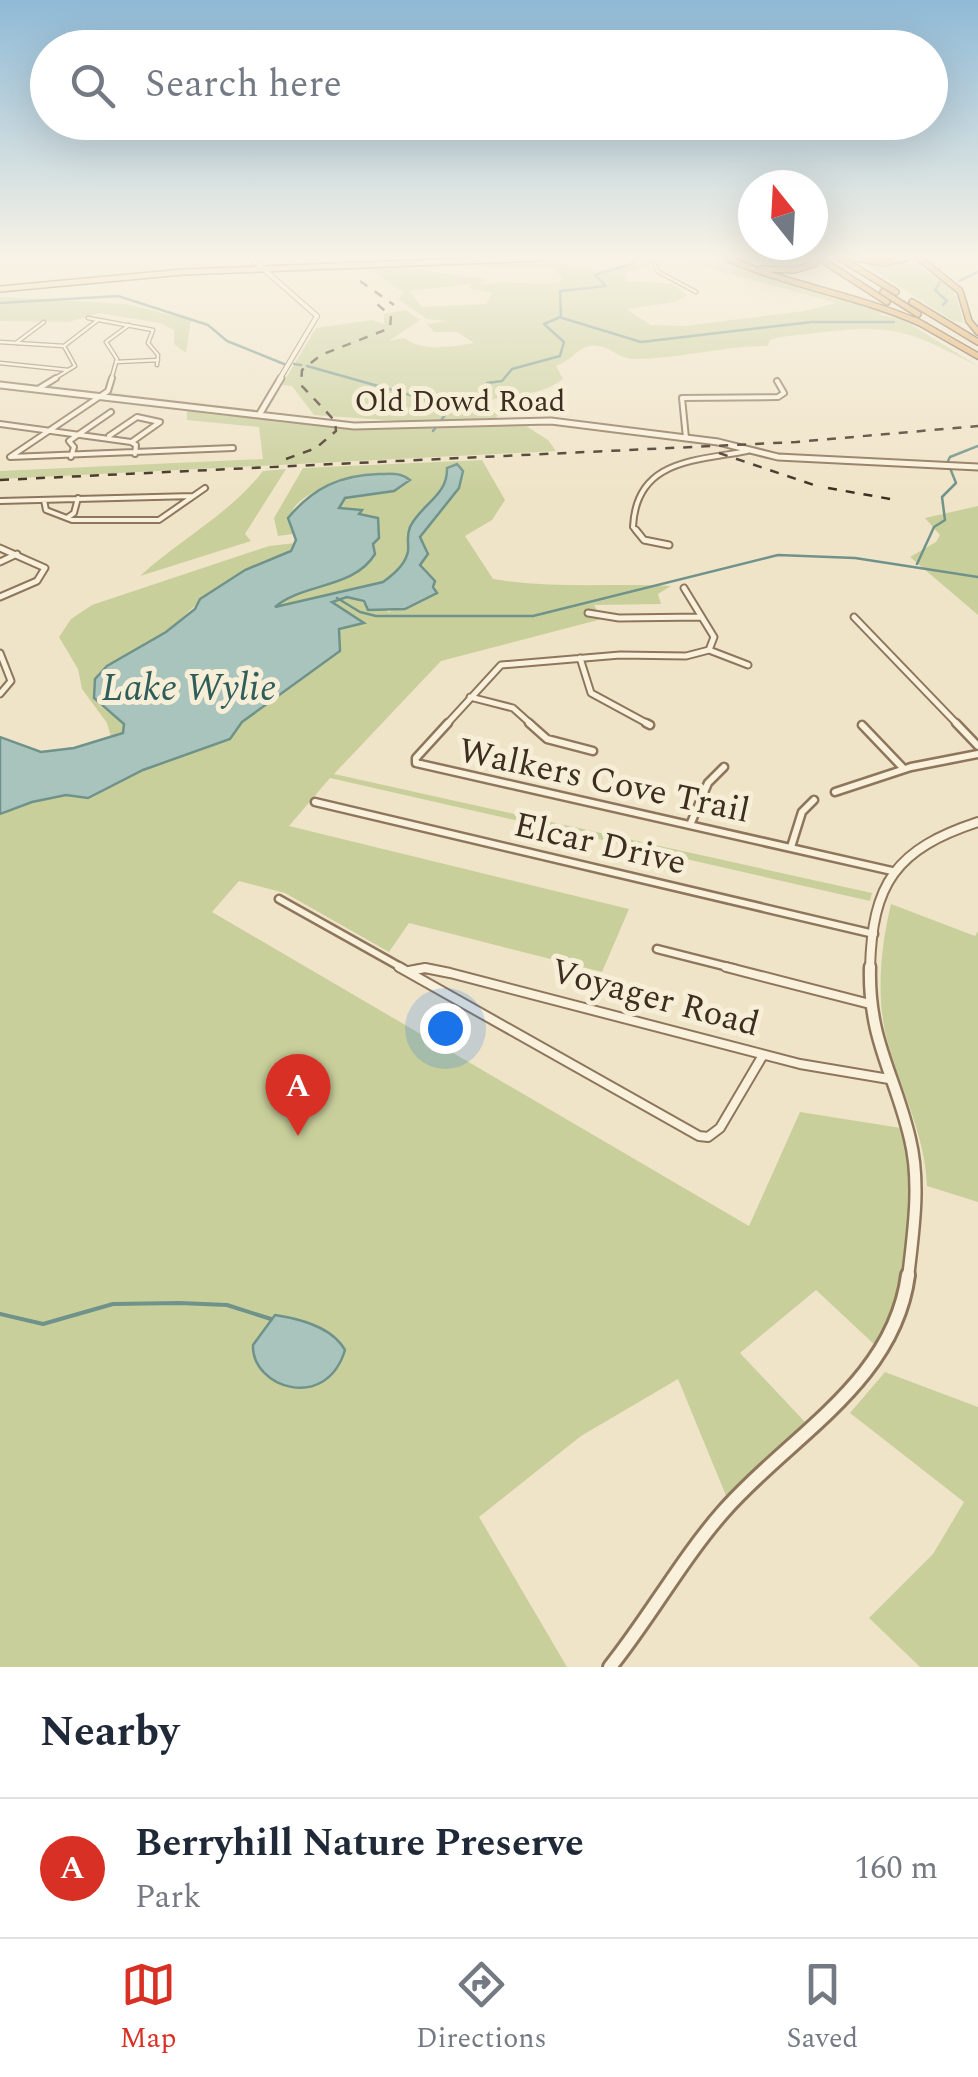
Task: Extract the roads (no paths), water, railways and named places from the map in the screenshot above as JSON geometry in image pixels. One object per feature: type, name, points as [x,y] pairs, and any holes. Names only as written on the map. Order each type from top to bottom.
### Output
[{"type":"highway","points":[[944,336],[978,354]]},
{"type":"highway","points":[[950,336],[978,354]]},
{"type":"street","points":[[15,344],[26,336]]},
{"type":"street","points":[[0,342],[64,346],[77,336]]},
{"type":"street","points":[[10,456],[108,391],[116,362],[106,342],[114,336]]},
{"type":"street","points":[[116,362],[157,362],[158,356],[148,343],[152,336]]},
{"type":"street","points":[[259,415],[306,336]]},
{"type":"street","points":[[38,390],[76,364],[64,346]]},
{"type":"street","points":[[0,363],[69,370]]},
{"type":"street","points":[[686,438],[682,398],[778,397],[784,394],[778,381]]},
{"type":"street","name":"Old Dowd Road","points":[[0,385],[364,426],[551,421],[686,438],[784,458],[978,467]]},
{"type":"street","points":[[71,457],[74,447],[69,441],[111,412]]},
{"type":"street","points":[[107,438],[138,417],[160,422],[131,442]]},
{"type":"street","points":[[0,427],[131,442],[136,445],[135,454]]},
{"type":"street","points":[[0,455],[71,457],[233,448]]},
{"type":"street","points":[[669,545],[644,540],[633,527],[642,486],[672,466],[747,451]]},
{"type":"street","points":[[44,500],[46,510],[66,518],[160,520],[205,488]]},
{"type":"street","points":[[0,501],[193,496]]},
{"type":"street","points":[[66,518],[74,513],[78,498]]},
{"type":"street","points":[[0,548],[41,564],[44,573],[37,581],[0,596]]},
{"type":"street","points":[[0,562],[17,554]]},
{"type":"street","points":[[684,588],[714,637],[709,650],[748,665]]},
{"type":"street","points":[[588,612],[619,618],[701,617]]},
{"type":"street","points":[[835,792],[978,750],[854,617]]},
{"type":"street","name":"Walkers Cove Trail","points":[[709,650],[686,656],[580,658],[501,666],[416,758],[416,763],[892,871]]},
{"type":"street","points":[[0,653],[11,681],[0,694]]},
{"type":"street","points":[[580,658],[591,693],[650,726]]},
{"type":"street","points":[[470,698],[513,708],[547,740],[593,750]]},
{"type":"street","points":[[862,725],[904,770]]},
{"type":"street","points":[[690,825],[708,783],[724,767]]},
{"type":"street","points":[[790,847],[802,812],[814,800]]},
{"type":"street","name":"Elcar Drive","points":[[315,802],[874,934]]},
{"type":"street","points":[[610,1667],[718,1518],[848,1392],[892,1330],[907,1282],[914,1167],[910,1138],[888,1079],[870,1004],[874,934],[892,871],[925,844],[978,822]]},
{"type":"street","points":[[279,899],[690,1132],[708,1137],[720,1128],[762,1055]]},
{"type":"street","points":[[657,949],[870,1004]]},
{"type":"street","name":"Voyager Road","points":[[408,971],[425,968],[450,973],[762,1055],[888,1079]]},
{"type":"water","name":"Lake Wylie","points":[[457,464],[463,471],[459,488],[420,537],[428,554],[420,565],[435,581],[437,593],[405,609],[368,610],[364,601],[347,597],[332,602],[364,623],[339,629],[340,651],[242,722],[230,739],[143,770],[88,798],[66,795],[0,814],[0,737],[41,752],[74,748],[123,733],[124,724],[94,698],[95,679],[107,666],[166,632],[195,609],[200,599],[245,570],[291,551],[296,540],[288,518],[307,499],[328,485],[352,477],[392,474],[410,480],[394,491],[345,498],[339,508],[362,510],[359,514],[378,518],[375,554],[366,565],[341,580],[286,599],[275,607],[387,579],[405,560],[415,519],[439,493],[447,468]]},
{"type":"water","points":[[275,1315],[305,1322],[332,1335],[345,1350],[336,1370],[322,1382],[307,1387],[276,1382],[264,1372],[253,1345]]},
{"type":"waterway","points":[[221,336],[284,364]]},
{"type":"waterway","points":[[433,431],[451,407],[478,400],[487,383],[502,381],[512,369],[560,356],[564,342],[557,336]]},
{"type":"waterway","points":[[621,336],[641,342],[694,336]]},
{"type":"waterway","points":[[294,364],[301,365]]},
{"type":"waterway","points":[[307,366],[449,406]]},
{"type":"waterway","points":[[947,463],[950,457],[978,446]]},
{"type":"waterway","points":[[917,564],[934,527],[945,520],[942,497],[956,483],[950,468]]},
{"type":"waterway","points":[[337,598],[360,612],[376,616],[533,616],[778,555],[855,558],[978,577]]},
{"type":"waterway","points":[[0,1314],[43,1324],[113,1304],[179,1303],[227,1305],[271,1319]]},
{"type":"railway","points":[[286,459],[316,448],[336,431],[335,421],[301,385],[302,370],[321,355],[370,336]]},
{"type":"railway","points":[[0,480],[796,442],[978,426]]},
{"type":"railway","points":[[719,453],[814,485]]},
{"type":"railway","points":[[828,488],[896,500]]},
{"type":"place","name":"Berryhill Nature Preserve","points":[[298,1136]]}]
